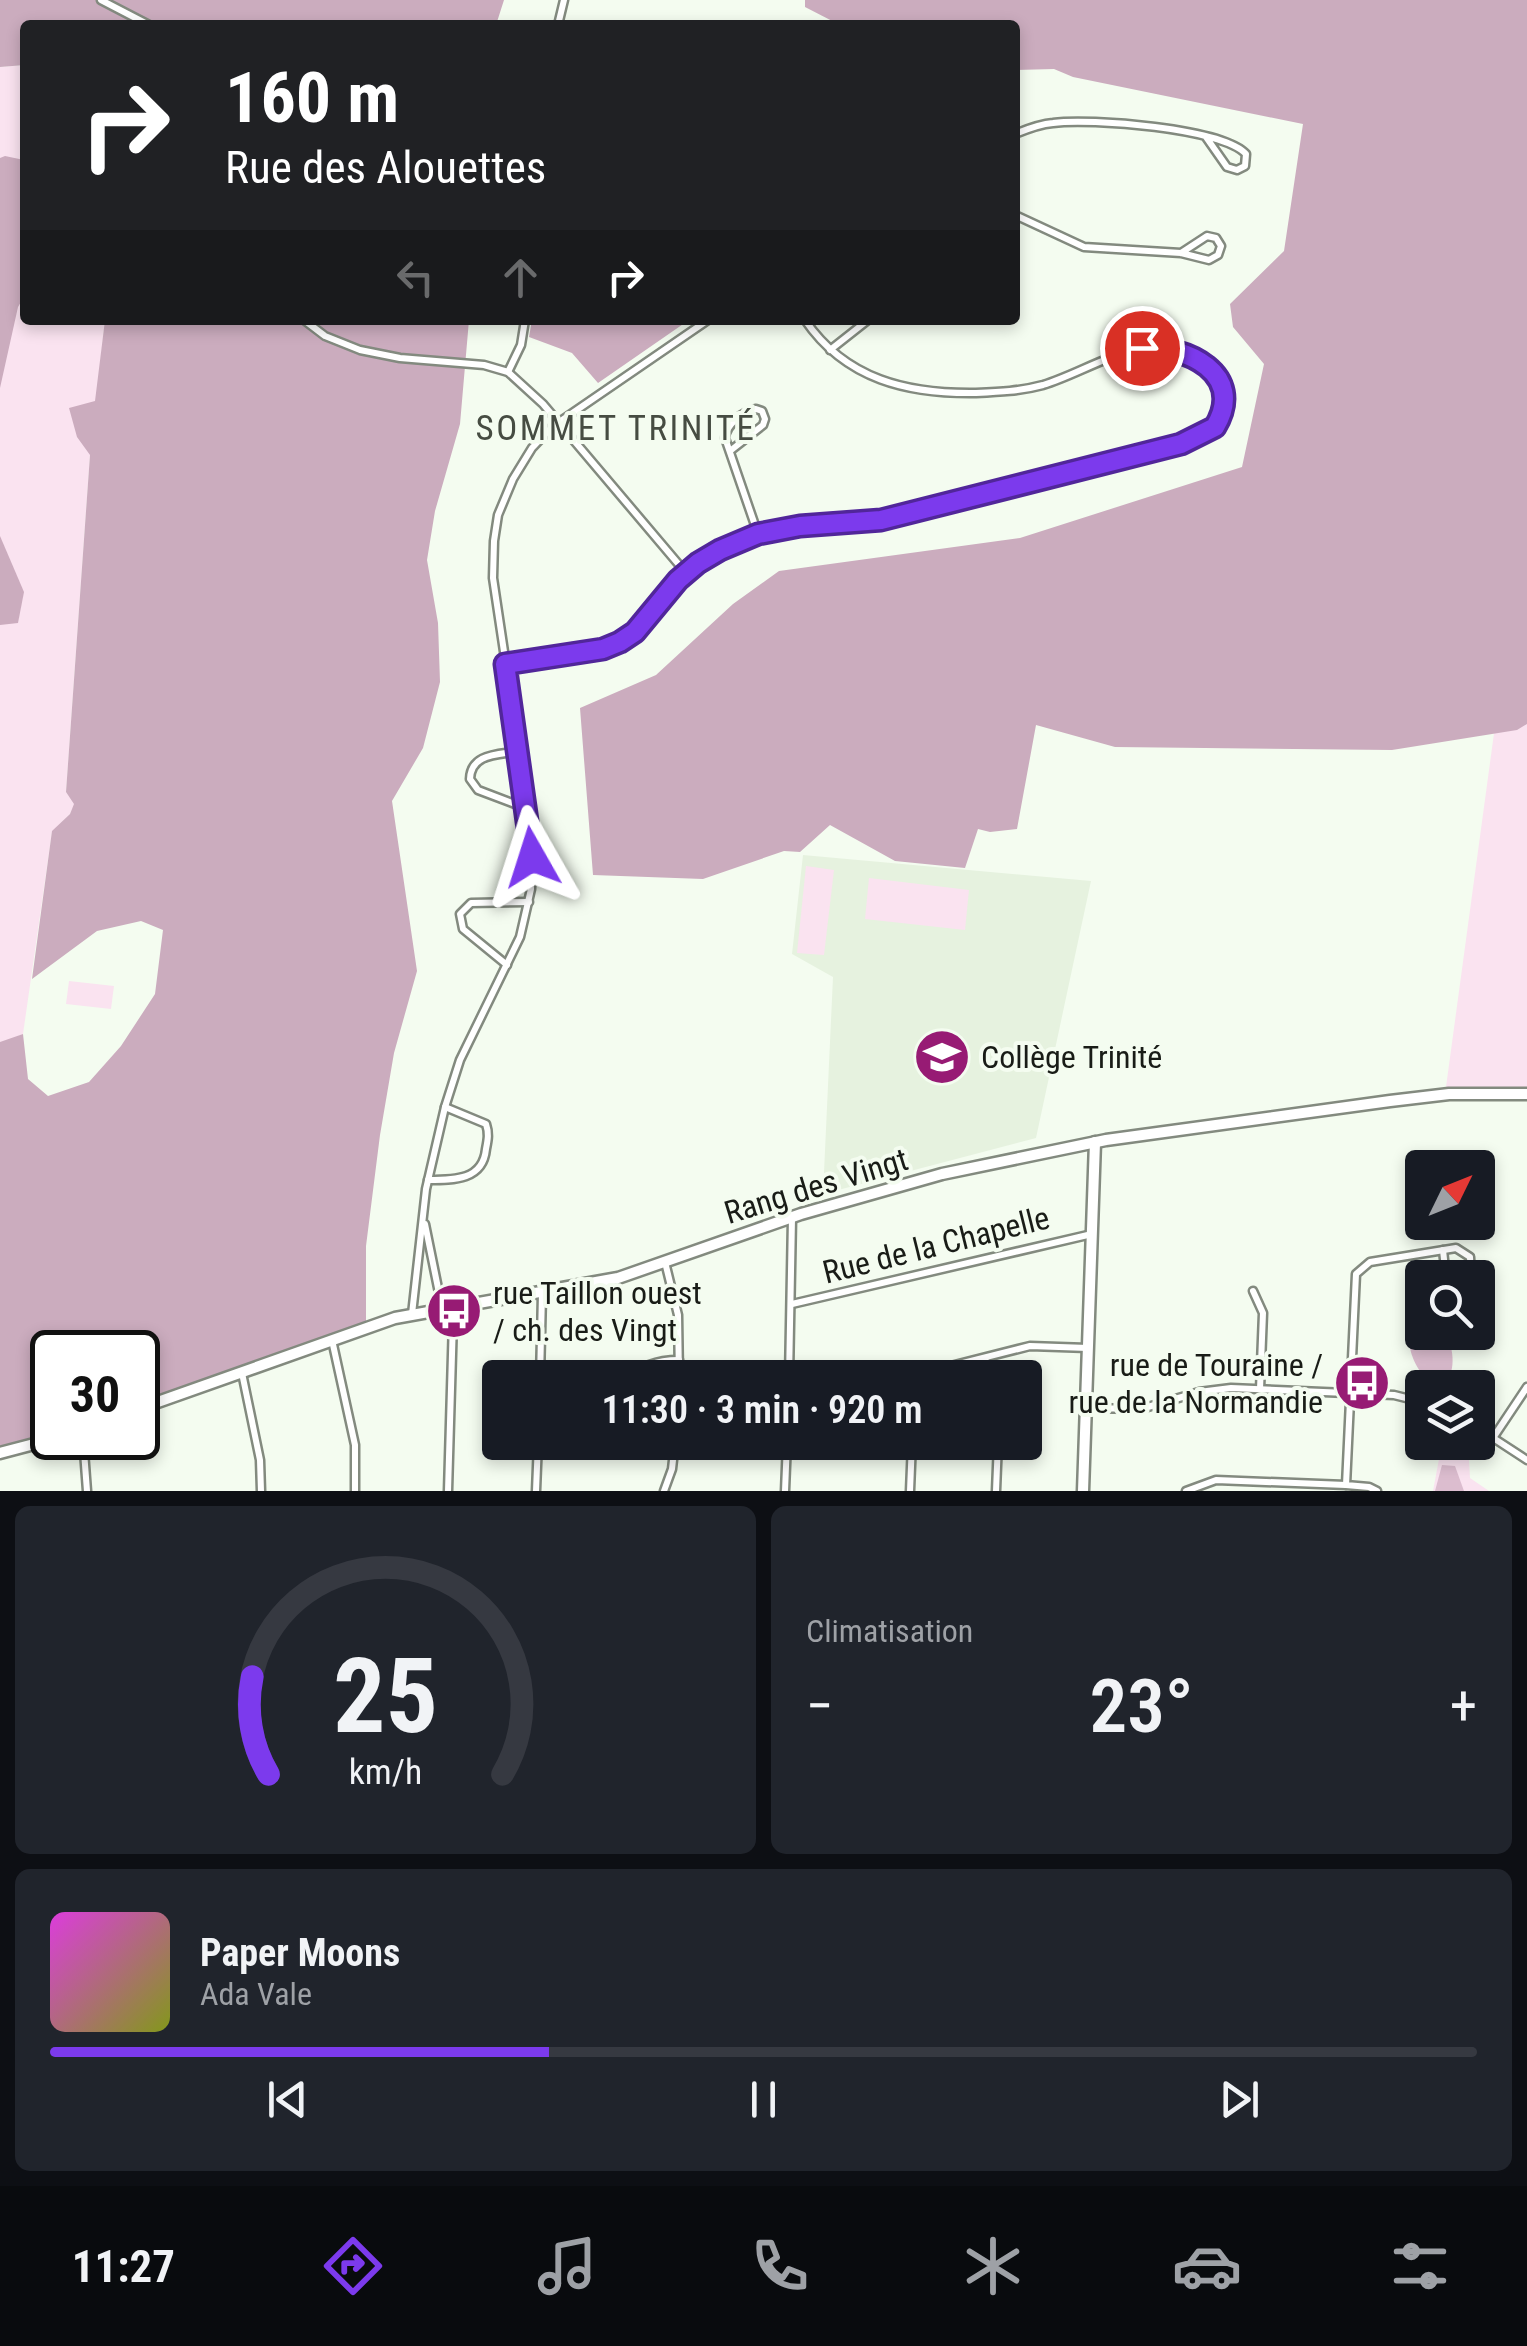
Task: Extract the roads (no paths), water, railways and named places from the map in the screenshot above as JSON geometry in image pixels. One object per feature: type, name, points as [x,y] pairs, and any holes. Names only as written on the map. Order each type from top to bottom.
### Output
[{"type":"street","points":[[101,0],[139,20]]},
{"type":"street","points":[[1020,133],[1062,122],[1182,130],[1206,137],[1242,149],[1247,159],[1243,168],[1227,167],[1206,137]]},
{"type":"street","points":[[1020,217],[1084,247],[1181,252],[1209,260],[1218,255],[1220,246],[1216,238],[1205,236],[1181,252]]},
{"type":"street","points":[[311,325],[325,336],[360,350],[400,358],[484,365],[508,372],[530,389],[686,573]]},
{"type":"street","points":[[508,372],[521,345],[524,325]]},
{"type":"street","points":[[412,1314],[428,1180],[445,1107],[460,1060],[520,937],[529,902],[532,857],[528,809],[493,578],[497,521],[522,462],[539,440],[701,325]]},
{"type":"street","points":[[505,664],[603,649],[620,642],[646,620],[686,573],[720,550],[758,534],[800,526],[881,520],[939,506],[1191,442],[1213,429],[1220,417],[1223,392],[1218,377],[1193,356],[1173,350],[1137,350],[1024,390],[938,394],[884,383],[860,372],[830,350],[809,325]]},
{"type":"street","points":[[830,350],[862,325]]},
{"type":"street","points":[[730,451],[763,425],[762,412],[750,410],[727,428],[725,438],[758,534]]},
{"type":"street","points":[[518,751],[479,760],[470,776],[478,790],[528,809]]},
{"type":"street","points":[[507,965],[462,929],[460,914],[471,903],[529,902]]},
{"type":"street","name":"Rang des Vingt","points":[[160,1401],[412,1314],[618,1278],[792,1216],[901,1183],[1095,1142],[1414,1098],[1527,1094]]},
{"type":"street","points":[[428,1180],[472,1174],[485,1163],[487,1126],[445,1107]]},
{"type":"street","points":[[1082,1491],[1095,1142]]},
{"type":"street","points":[[424,1208],[436,1282],[453,1320],[448,1491]]},
{"type":"street","points":[[790,1360],[792,1216]]},
{"type":"street","name":"Rue de la Chapelle","points":[[792,1304],[1092,1234]]},
{"type":"street","points":[[1346,1485],[1357,1272],[1370,1262],[1443,1250],[1458,1249],[1471,1260]]},
{"type":"street","points":[[1443,1250],[1444,1260]]},
{"type":"street","points":[[665,1262],[678,1315],[679,1360]]},
{"type":"street","points":[[1253,1291],[1263,1313],[1260,1388]]},
{"type":"street","points":[[540,1360],[542,1294]]},
{"type":"street","points":[[332,1340],[355,1445],[355,1491]]},
{"type":"street","points":[[977,1360],[1041,1345],[1088,1348]]},
{"type":"street","points":[[242,1372],[260,1460],[261,1491]]},
{"type":"street","points":[[1495,1436],[1527,1386]]},
{"type":"street","points":[[1086,1408],[1141,1409],[1206,1390],[1260,1388],[1405,1398]]},
{"type":"street","points":[[1495,1439],[1527,1460]]},
{"type":"street","points":[[0,1453],[30,1445]]},
{"type":"street","points":[[85,1460],[87,1491]]},
{"type":"street","points":[[536,1491],[537,1460]]},
{"type":"street","points":[[664,1491],[673,1460]]},
{"type":"street","points":[[785,1491],[786,1460]]},
{"type":"street","points":[[910,1491],[911,1460]]},
{"type":"street","points":[[996,1491],[997,1460]]},
{"type":"street","points":[[1186,1491],[1213,1480],[1265,1487],[1369,1486],[1377,1491]]},
{"type":"place","name":"Collège Trinité","points":[[942,1057]]},
{"type":"place","name":"rue Taillon ouest / ch. des Vingt","points":[[454,1311]]},
{"type":"place","name":"rue de Touraine / rue de la Normandie","points":[[1362,1383]]},
{"type":"district","name":"SOMMET TRINITÉ","points":[[616,428]]}]
